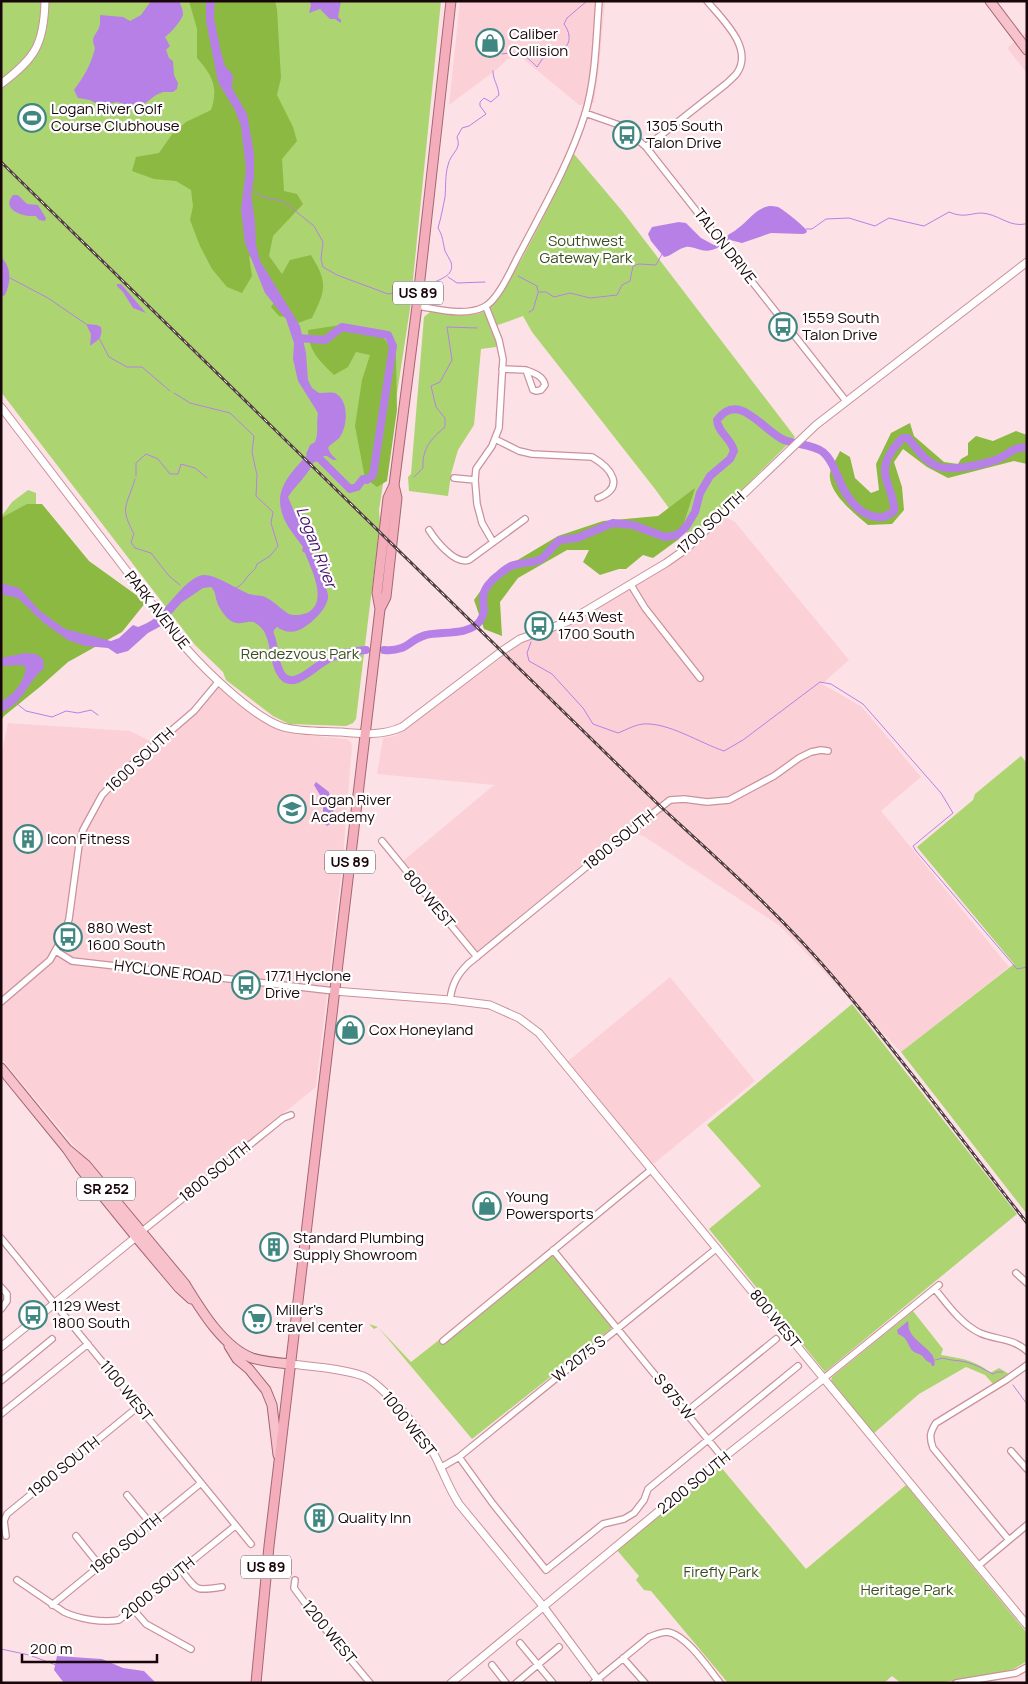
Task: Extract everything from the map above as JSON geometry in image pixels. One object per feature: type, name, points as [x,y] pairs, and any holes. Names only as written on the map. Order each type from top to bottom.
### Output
[{"type":"highway","name":"US 89","points":[[256,1683],[260,1623],[334,991],[380,609],[386,597],[397,498],[394,486],[417,306],[451,1]]},
{"type":"main road","points":[[990,1],[1027,50]]},
{"type":"main road","name":"1000 WEST","points":[[1,1068],[135,1232],[138,1233],[189,1291],[228,1343],[252,1358],[268,1362],[291,1364]]},
{"type":"main road","name":"1000 WEST","points":[[67,1149],[86,1165],[179,1288],[198,1305]]},
{"type":"main road","points":[[228,1343],[237,1359],[250,1369],[266,1390],[272,1405],[279,1461]]},
{"type":"street","points":[[1,84],[30,59],[39,44],[43,31],[45,1]]},
{"type":"street","points":[[417,306],[463,312],[474,311],[486,307],[501,287],[573,148],[585,113],[591,87],[599,1]]},
{"type":"street","points":[[646,147],[737,74],[742,54],[739,44],[707,1]]},
{"type":"street","name":"TALON DRIVE","points":[[585,113],[622,126],[646,147],[846,401]]},
{"type":"street","name":"1700 SOUTH","points":[[365,733],[393,731],[402,727],[502,651],[520,640],[567,622],[631,585],[686,549],[816,425],[1027,262]]},
{"type":"street","points":[[486,307],[502,348],[499,428],[495,439],[476,469],[474,480],[482,523],[493,542]]},
{"type":"street","points":[[502,369],[526,370],[539,376],[545,385],[541,390],[533,390],[526,370]]},
{"type":"street","points":[[530,383],[539,376]]},
{"type":"street","name":"PARK AVENUE","points":[[1,407],[168,625],[198,662],[219,681],[258,714],[270,722],[285,728],[365,733]]},
{"type":"street","points":[[495,439],[519,451],[532,454],[584,455],[592,457],[600,462],[611,474],[614,481],[613,488],[608,494],[598,498]]},
{"type":"street","points":[[454,478],[474,480]]},
{"type":"street","points":[[429,530],[435,539],[458,560],[464,562],[525,519]]},
{"type":"street","points":[[631,585],[645,608],[700,678]]},
{"type":"street","name":"1600 SOUTH","points":[[1,1002],[40,970],[56,951],[64,935],[69,919],[79,845],[83,830],[102,796],[116,780],[194,711],[219,681]]},
{"type":"street","name":"1800 SOUTH","points":[[450,1000],[452,986],[458,974],[670,800],[684,799],[707,802],[729,800],[774,776],[811,752],[821,750],[828,752]]},
{"type":"street","name":"800 WEST","points":[[382,841],[477,957]]},
{"type":"street","name":"HYCLONE ROAD","points":[[56,951],[72,961],[334,991],[490,1005],[519,1018]]},
{"type":"street","name":"800 WEST","points":[[519,1018],[538,1033],[652,1169],[1027,1625]]},
{"type":"street","name":"1800 SOUTH","points":[[1,1347],[283,1118],[291,1115]]},
{"type":"street","points":[[443,1341],[652,1169]]},
{"type":"street","name":"1100 WEST","points":[[1,1238],[251,1544]]},
{"type":"street","name":"W 2075 S","points":[[440,1468],[459,1457],[717,1248]]},
{"type":"street","name":"S 875 W","points":[[553,1250],[723,1458]]},
{"type":"street","points":[[1016,1273],[1027,1283]]},
{"type":"street","name":"2200 SOUTH","points":[[450,1683],[723,1458],[937,1287],[967,1325],[979,1332],[1012,1342],[1027,1351]]},
{"type":"street","points":[[1,1288],[7,1294],[7,1301],[1,1309]]},
{"type":"street","points":[[1,1381],[52,1339]]},
{"type":"street","points":[[686,1412],[776,1339]]},
{"type":"street","points":[[1,1414],[88,1344]]},
{"type":"street","name":"1000 WEST","points":[[291,1364],[363,1376],[376,1383],[390,1396],[427,1444],[448,1488],[459,1504],[543,1606],[597,1682]]},
{"type":"street","points":[[1009,1540],[932,1448],[930,1431],[936,1423],[1027,1365]]},
{"type":"street","points":[[459,1457],[492,1504],[546,1570],[603,1524],[624,1519],[634,1513],[644,1500],[648,1489],[798,1366]]},
{"type":"street","name":"1900 SOUTH","points":[[6,1536],[4,1521],[7,1514],[139,1406]]},
{"type":"street","points":[[1011,1451],[1027,1469]]},
{"type":"street","name":"1960 SOUTH","points":[[52,1605],[200,1483]]},
{"type":"street","points":[[127,1495],[151,1524]]},
{"type":"street","name":"2000 SOUTH","points":[[17,1580],[52,1605],[71,1615],[111,1621],[119,1620],[235,1526]]},
{"type":"street","points":[[978,1566],[1027,1526]]},
{"type":"street","points":[[76,1536],[100,1566]]},
{"type":"street","points":[[181,1570],[195,1587],[201,1590],[222,1587]]},
{"type":"street","name":"1200 WEST","points":[[295,1580],[294,1588],[316,1618],[370,1683]]},
{"type":"street","points":[[133,1609],[146,1624],[191,1649]]},
{"type":"street","points":[[597,1682],[648,1637],[668,1632],[677,1635],[687,1643],[720,1683]]},
{"type":"street","points":[[520,1643],[552,1683]]},
{"type":"street","points":[[516,1683],[559,1648]]},
{"type":"street","points":[[623,1658],[645,1683]]},
{"type":"street","points":[[492,1666],[506,1683]]},
{"type":"street","points":[[956,1683],[982,1681],[1016,1673],[1027,1667]]},
{"type":"shaded area","points":[[151,1],[179,1],[182,9],[181,19],[165,37],[170,46],[166,50],[169,58],[173,61],[174,75],[178,83],[177,89],[173,92],[163,92],[156,95],[139,108],[117,102],[101,106],[90,100],[78,98],[74,90],[91,60],[95,48],[93,40],[99,27],[100,15],[123,17],[130,21],[141,15]]},
{"type":"shaded area","points":[[206,1],[215,1],[214,18],[221,52],[225,66],[233,75],[232,88],[247,114],[254,154],[254,178],[251,194],[256,245],[260,261],[300,326],[306,353],[308,380],[312,388],[319,393],[335,393],[340,396],[345,407],[346,420],[343,432],[328,448],[337,460],[324,456],[319,461],[314,462],[288,497],[310,546],[327,590],[328,599],[321,612],[303,628],[288,632],[277,627],[273,635],[268,636],[254,622],[235,623],[231,621],[219,607],[213,589],[211,587],[203,588],[181,603],[161,626],[148,633],[128,651],[117,654],[108,648],[85,646],[68,640],[44,623],[18,598],[1,594],[1,583],[19,588],[40,611],[65,629],[111,641],[119,638],[133,625],[138,627],[153,619],[190,581],[203,575],[220,579],[249,594],[265,597],[291,615],[307,613],[317,601],[318,593],[311,568],[305,553],[302,551],[303,547],[291,531],[282,513],[280,496],[286,481],[307,455],[310,445],[315,442],[318,413],[298,381],[293,359],[294,343],[286,319],[265,293],[245,243],[241,210],[246,169],[241,126],[235,110],[218,82],[206,21]]},
{"type":"shaded area","points":[[341,1],[338,17],[341,23],[335,19],[330,19],[320,9],[309,13],[310,2]]},
{"type":"shaded area","points":[[460,1],[605,1],[594,103],[579,105],[521,57],[508,59],[449,105]]},
{"type":"shaded area","points":[[1027,32],[1027,73],[1007,48]]},
{"type":"shaded area","points":[[13,195],[18,195],[27,204],[38,205],[46,218],[45,221],[39,220],[36,216],[15,212],[9,205]]},
{"type":"shaded area","points":[[769,206],[778,207],[784,211],[807,231],[806,233],[771,233],[742,243],[730,240],[709,251],[686,247],[664,257],[651,241],[648,234],[652,227],[679,222],[686,223],[701,238],[714,245],[735,231],[755,212]]},
{"type":"shaded area","points":[[1,257],[9,270],[9,280],[5,295],[1,297]]},
{"type":"shaded area","points":[[117,284],[121,284],[146,313],[133,308]]},
{"type":"shaded area","points":[[86,324],[101,327],[101,336],[90,346],[91,334]]},
{"type":"shaded area","points":[[726,517],[735,522],[849,660],[822,684],[861,706],[921,777],[881,811],[1009,967],[901,1052],[780,926],[645,837],[626,829],[477,951],[403,861],[494,785],[377,774],[383,738],[395,736],[523,642],[559,630],[684,556]]},
{"type":"shaded area","points":[[25,653],[36,654],[43,659],[44,668],[21,698],[1,713],[1,701],[17,688],[23,679],[26,669],[23,665],[1,666],[1,658]]},
{"type":"shaded area","points":[[219,686],[273,727],[286,733],[346,739],[351,742],[352,746],[342,868],[316,1087],[142,1227],[1,1058],[1,756],[8,723],[130,731],[160,746]]},
{"type":"shaded area","points":[[316,782],[329,792],[333,807],[332,823],[327,826],[323,823],[323,800],[314,785]]},
{"type":"shaded area","points":[[670,977],[755,1081],[652,1165],[567,1062]]},
{"type":"shaded area","points":[[908,1321],[911,1334],[933,1356],[934,1366],[921,1355],[914,1352],[906,1340],[898,1334],[897,1330]]},
{"type":"shaded area","points":[[57,1656],[102,1659],[123,1668],[144,1671],[156,1683],[64,1683],[54,1670]]},
{"type":"green space","name":"Rendezvous Park","points":[[1,1],[441,1],[410,309],[379,510],[380,523],[356,719],[353,723],[346,726],[289,724],[273,716],[226,680],[223,672],[195,645],[1,392]]},
{"type":"green space","points":[[189,1],[275,1],[281,78],[277,95],[293,127],[297,141],[282,159],[284,191],[297,194],[303,204],[273,236],[269,256],[282,274],[290,260],[311,255],[320,273],[323,286],[320,300],[312,318],[298,323],[291,318],[279,316],[271,307],[278,295],[263,267],[249,256],[252,276],[242,293],[227,287],[212,269],[200,246],[190,220],[193,206],[191,190],[176,181],[154,179],[132,171],[136,157],[159,153],[173,133],[186,122],[211,110],[214,95],[213,82],[207,70],[197,58],[197,29]]},
{"type":"green space","name":"Southwest Gateway Park","points":[[574,154],[623,212],[795,437],[692,540],[655,489],[532,332],[523,316],[498,325],[496,347],[481,349],[474,425],[458,450],[451,474],[448,496],[409,491],[408,477],[411,474],[424,317],[430,312],[464,315],[477,314],[483,312],[493,303],[532,240]]},
{"type":"green space","points":[[347,324],[379,331],[396,356],[397,410],[387,481],[377,487],[365,478],[355,426],[362,380],[370,355],[356,352],[348,367],[334,375],[316,355],[310,344],[308,330]]},
{"type":"green space","points":[[910,423],[914,436],[944,462],[958,464],[961,459],[968,455],[968,443],[976,436],[993,441],[1016,431],[1027,435],[1027,464],[1014,461],[948,478],[927,467],[903,449],[894,462],[902,487],[904,510],[892,524],[868,525],[849,509],[837,495],[830,480],[832,468],[840,451],[850,457],[855,478],[871,493],[879,490],[876,464],[891,433]]},
{"type":"green space","points":[[695,488],[679,539],[653,558],[643,555],[626,569],[619,569],[600,575],[583,562],[589,550],[567,550],[518,578],[500,602],[502,636],[484,629],[474,600],[491,576],[558,536],[603,521],[658,516]]},
{"type":"green space","points":[[28,490],[36,493],[36,512],[1,554],[1,517],[12,502]]},
{"type":"green space","points":[[27,504],[42,504],[89,561],[146,602],[122,632],[68,662],[4,716],[1,721],[1,518]]},
{"type":"green space","points":[[1021,756],[1027,763],[1027,1214],[901,1052],[1014,964],[917,847],[973,800],[975,794]]},
{"type":"green space","points":[[852,1004],[1017,1214],[825,1372],[709,1229],[761,1186],[707,1125]]},
{"type":"green space","points":[[553,1250],[612,1328],[472,1439],[378,1327],[411,1362]]},
{"type":"green space","points":[[913,1311],[943,1349],[941,1355],[973,1362],[990,1373],[999,1368],[1009,1374],[993,1384],[985,1375],[966,1367],[919,1394],[873,1434],[831,1381],[832,1377]]},
{"type":"green space","points":[[720,1466],[806,1569],[906,1485],[1027,1633],[1027,1661],[1014,1669],[986,1676],[937,1683],[901,1683],[892,1676],[884,1683],[728,1683],[651,1591],[644,1590],[636,1580],[639,1576],[616,1549]]},
{"type":"waterway","points":[[502,54],[518,53],[529,59],[537,67],[543,58],[560,52],[567,45],[569,34],[564,24],[567,18],[587,1]]},
{"type":"waterway","points":[[432,283],[446,276],[452,266],[438,228],[445,197],[448,165],[457,148],[457,137],[462,128],[469,126],[486,114],[480,106],[480,102],[484,98],[491,102],[499,95],[493,71]]},
{"type":"waterway","points":[[252,190],[262,197],[283,201],[314,226],[323,242],[321,259],[323,267],[337,275],[388,294],[402,292]]},
{"type":"waterway","points":[[806,229],[812,229],[826,219],[849,218],[875,226],[889,218],[924,226],[949,212],[961,215],[983,213],[1011,223],[1025,224]]},
{"type":"waterway","points":[[518,276],[537,286],[538,292],[546,292],[554,297],[570,293],[590,298],[617,295],[622,285],[630,281],[633,266],[639,264],[656,265],[662,254]]},
{"type":"waterway","points":[[448,277],[457,283],[485,282]]},
{"type":"waterway","points":[[10,278],[48,298],[86,324]]},
{"type":"waterway","points":[[529,312],[533,310],[538,293]]},
{"type":"waterway","name":"Logan River","points":[[297,338],[325,340],[342,327],[388,335],[393,346],[373,475],[367,480],[363,479],[357,487],[350,489],[319,458],[313,456]]},
{"type":"waterway","points":[[414,477],[423,468],[424,455],[428,444],[445,427],[445,418],[436,407],[431,386],[440,382],[452,360],[447,327],[477,328]]},
{"type":"waterway","points":[[99,338],[109,357],[127,367],[142,367],[170,391]]},
{"type":"waterway","points":[[174,393],[190,403],[230,413],[254,436],[252,452],[257,475],[256,496],[273,512],[271,523],[278,546],[270,556],[257,564],[255,569],[236,588]]},
{"type":"waterway","points":[[384,650],[398,649],[426,635],[462,631],[475,626],[483,616],[483,596],[489,584],[511,566],[541,559],[560,540],[577,538],[613,523],[633,525],[665,537],[677,535],[686,527],[695,512],[700,493],[710,476],[730,459],[734,451],[718,425],[717,420],[725,412],[734,409],[751,415],[784,440],[823,452],[830,460],[842,487],[853,504],[863,512],[876,517],[882,517],[894,511],[885,467],[890,454],[903,438],[908,438],[930,462],[945,468],[960,468],[986,463],[1003,457],[1014,450],[1027,447]]},
{"type":"waterway","points":[[136,476],[136,463],[146,454],[158,459],[170,474],[178,474],[181,464],[195,468],[207,478]]},
{"type":"waterway","points":[[135,479],[126,507],[129,525],[134,534],[131,542],[135,548],[151,553],[169,576],[180,585]]},
{"type":"waterway","points":[[266,627],[271,638],[280,672],[284,678],[289,680],[301,678],[332,657],[347,652],[366,650]]},
{"type":"waterway","points":[[531,642],[527,653],[529,661],[552,674],[583,708],[593,724],[618,733],[633,726],[653,724],[663,726],[724,751],[743,740],[820,682],[831,684],[863,704],[941,793],[953,813],[913,846],[916,851],[1017,969],[1027,967]]},
{"type":"waterway","points":[[16,703],[26,711],[52,717],[66,711],[78,713],[91,710],[98,715]]},
{"type":"waterway","points":[[935,1360],[943,1358],[966,1362],[993,1374],[1003,1372]]},
{"type":"waterway","points":[[1013,1385],[1027,1404]]},
{"type":"waterway","points":[[1,1649],[29,1655],[56,1665]]},
{"type":"railway","points":[[1,162],[661,807],[751,890],[794,934],[835,979],[884,1039],[1027,1223]]},
{"type":"place","name":"Caliber Collision","points":[[490,43]]},
{"type":"place","name":"Logan River Golf Course Clubhouse","points":[[32,118]]},
{"type":"place","name":"1305 South Talon Drive","points":[[627,135]]},
{"type":"place","name":"1559 South Talon Drive","points":[[783,327]]},
{"type":"place","name":"443 West 1700 South","points":[[539,626]]},
{"type":"place","name":"Logan River Academy","points":[[292,809]]},
{"type":"place","name":"Icon Fitness","points":[[28,839]]},
{"type":"place","name":"880 West 1600 South","points":[[68,937]]},
{"type":"place","name":"1771 Hyclone Drive","points":[[246,985]]},
{"type":"place","name":"Cox Honeyland","points":[[350,1030]]},
{"type":"place","name":"Young Powersports","points":[[487,1206]]},
{"type":"place","name":"Standard Plumbing Supply Showroom","points":[[274,1247]]},
{"type":"place","name":"1129 West 1800 South","points":[[33,1315]]},
{"type":"place","name":"Miller's travel center","points":[[257,1319]]},
{"type":"place","name":"Quality Inn","points":[[319,1518]]},
{"type":"park label","name":"Firefly Park","points":[[721,1572]]},
{"type":"park label","name":"Heritage Park","points":[[907,1590]]}]
